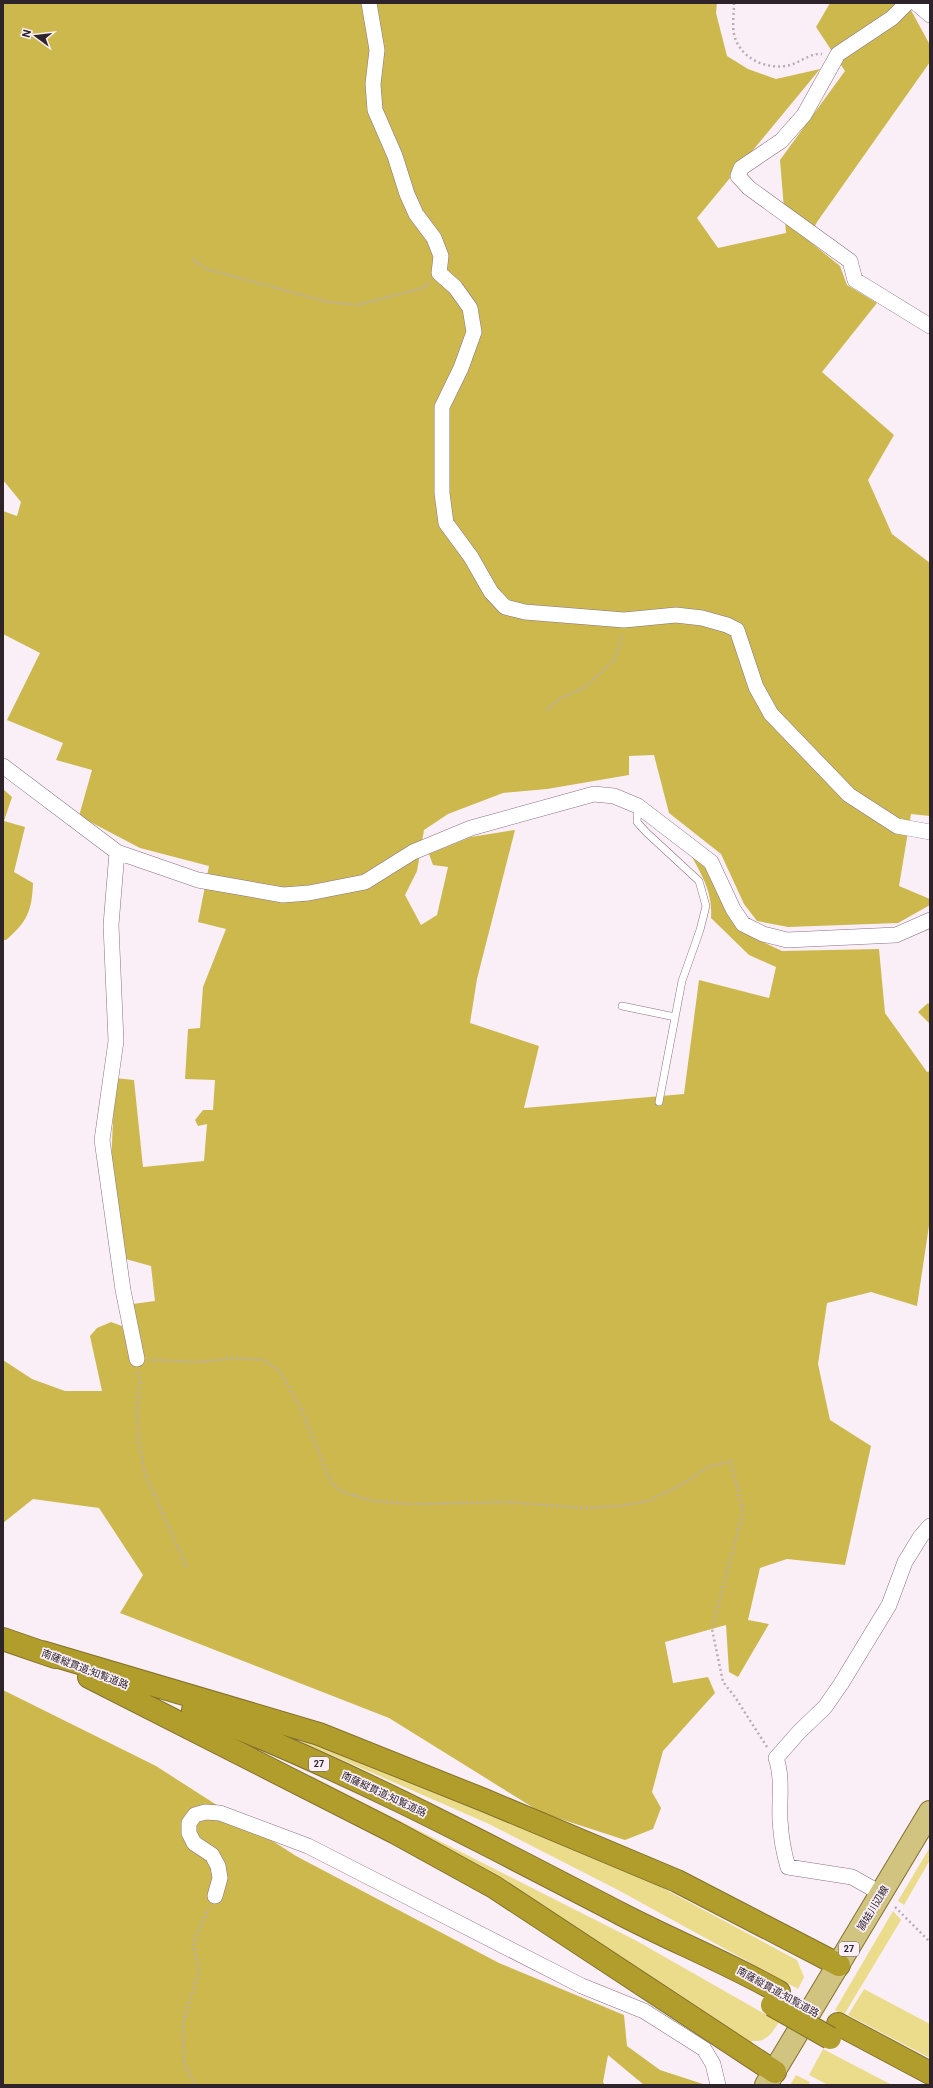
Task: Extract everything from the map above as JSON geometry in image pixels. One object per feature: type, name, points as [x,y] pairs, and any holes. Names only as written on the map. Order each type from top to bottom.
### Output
[{"type":"highway","name":"南薩縦貫道;知覧道路","points":[[3,1639],[42,1652],[224,1722],[440,1821],[623,1915],[834,2031],[922,2085]]},
{"type":"highway","points":[[42,1652],[319,1734],[484,1800],[677,1881],[839,1965]]},
{"type":"highway","points":[[42,1652],[396,1833],[494,1887],[770,2078]]},
{"type":"highway","name":"南薩縦貫道;知覧道路","points":[[834,2031],[930,2073]]},
{"type":"main road","name":"頴娃川辺線","points":[[770,2078],[930,1812]]},
{"type":"street","points":[[369,3],[377,50],[373,84],[375,110],[395,156],[407,194],[416,214],[434,238],[439,250],[441,256],[439,273],[454,287],[470,308],[474,332],[461,368],[442,407],[442,494],[446,524],[472,557],[491,592],[505,607],[525,612],[624,620],[676,615],[702,618],[727,625],[737,630],[756,687],[771,714],[849,795],[897,826],[930,832]]},
{"type":"street","points":[[907,3],[892,18],[838,54],[804,115],[780,141],[741,168],[738,176],[749,188],[850,261],[855,280],[902,307],[930,326]]},
{"type":"street","points":[[916,3],[930,15]]},
{"type":"street","points":[[3,766],[117,852],[198,880],[283,895],[309,893],[364,882],[413,852],[471,828],[594,794],[614,796],[638,806],[711,862],[733,909],[743,924],[763,934],[787,940],[896,935],[930,920]]},
{"type":"street","points":[[117,852],[111,925],[116,1041],[102,1140],[123,1290],[137,1359]]},
{"type":"street","points":[[882,1894],[852,1876],[788,1866],[782,1850],[780,1782],[776,1758],[799,1732],[825,1707],[841,1684],[890,1605],[905,1562],[921,1536],[930,1526]]},
{"type":"street","points":[[215,1896],[220,1878],[218,1866],[212,1855],[194,1843],[189,1833],[189,1823],[195,1815],[205,1812],[220,1813],[308,1846],[582,1986],[644,2010],[704,2049],[713,2064],[718,2085]]},
{"type":"lane","points":[[638,806],[637,822],[700,881],[706,906],[700,930],[682,981],[659,1102]]},
{"type":"lane","points":[[622,1006],[675,1017]]},
{"type":"path","points":[[734,3],[734,34],[740,50],[754,61],[772,67],[790,65],[816,53],[838,54]]},
{"type":"path","points":[[194,259],[206,269],[328,302],[357,305],[423,288],[439,273]]},
{"type":"path","points":[[547,710],[560,699],[585,688],[615,659],[620,643],[624,620]]},
{"type":"path","points":[[187,1568],[145,1474],[139,1444],[137,1412],[140,1382],[137,1359],[200,1362],[236,1358],[264,1360],[280,1372],[300,1406],[331,1482],[342,1492],[374,1501],[408,1504],[507,1502],[582,1508],[619,1506],[649,1501],[686,1482],[708,1466],[731,1461],[742,1512],[712,1629],[723,1682],[770,1752],[776,1758]]},
{"type":"path","points":[[882,1894],[930,1942]]},
{"type":"path","points":[[194,2085],[184,2063],[183,2023],[199,1971],[193,1943],[215,1896]]},
{"type":"shaded area","points":[[3,3],[717,3],[716,13],[727,56],[748,69],[776,79],[820,69],[697,218],[718,248],[786,233],[780,160],[845,71],[816,27],[830,3],[907,3],[930,45],[930,62],[817,222],[808,240],[840,266],[847,285],[877,303],[822,372],[894,435],[868,480],[892,534],[930,563],[930,816],[911,814],[899,886],[930,899],[930,905],[898,923],[788,927],[757,921],[744,904],[721,854],[669,813],[654,755],[629,756],[629,775],[547,789],[503,793],[448,814],[424,830],[417,871],[405,895],[421,925],[437,915],[448,867],[433,865],[429,854],[471,837],[515,830],[477,979],[470,1023],[539,1046],[524,1108],[684,1094],[699,980],[769,998],[776,967],[749,955],[711,918],[710,900],[706,884],[690,853],[706,868],[726,912],[744,933],[782,951],[879,949],[885,1013],[927,1072],[930,1071],[930,1219],[917,1306],[871,1292],[827,1303],[818,1364],[830,1420],[871,1446],[845,1565],[787,1559],[760,1568],[748,1620],[769,1624],[738,1677],[729,1672],[726,1625],[665,1642],[673,1683],[708,1677],[715,1693],[663,1751],[652,1792],[661,1808],[653,1829],[625,1840],[542,1813],[389,1718],[120,1613],[143,1575],[99,1508],[33,1499],[3,1523],[3,1360],[32,1379],[65,1391],[102,1391],[90,1336],[97,1328],[111,1322],[122,1326],[133,1363],[143,1364],[133,1304],[155,1301],[151,1266],[122,1258],[111,1164],[115,1078],[134,1080],[143,1167],[204,1161],[207,1124],[198,1126],[195,1120],[203,1110],[213,1110],[215,1080],[185,1079],[188,1029],[200,1028],[203,987],[226,929],[198,922],[209,866],[140,848],[79,816],[92,770],[56,760],[63,743],[7,720],[40,653],[3,634],[3,511],[17,516],[21,502],[3,480]]},
{"type":"shaded area","points":[[3,789],[12,797],[4,821],[25,827],[14,872],[33,883],[30,909],[24,921],[6,940],[3,940]]},
{"type":"shaded area","points":[[928,1003],[930,1005],[930,1024],[918,1012]]},
{"type":"shaded area","points":[[3,1690],[156,1766],[296,1856],[499,1963],[624,2015],[627,2046],[660,2070],[706,2085],[644,2085],[608,2055],[603,2082],[605,2085],[3,2085]]},
{"type":"shaded area","points":[[280,1728],[629,1870],[797,1960],[804,1977],[798,1989],[618,1890],[489,1824],[304,1743]]},
{"type":"shaded area","points":[[311,1776],[635,1940],[779,2022],[774,2030],[765,2039],[752,2041],[749,2046],[310,1780]]},
{"type":"shaded area","points":[[930,1847],[930,1860],[904,1905],[898,1901]]},
{"type":"shaded area","points":[[893,1911],[901,1920],[844,2015],[835,2010]]},
{"type":"shaded area","points":[[864,1989],[930,2024],[930,2058],[848,2015]]},
{"type":"shaded area","points":[[823,2049],[892,2085],[828,2085],[809,2075]]},
{"type":"shaded area","points":[[796,2075],[810,2082],[808,2085],[790,2085]]}]
